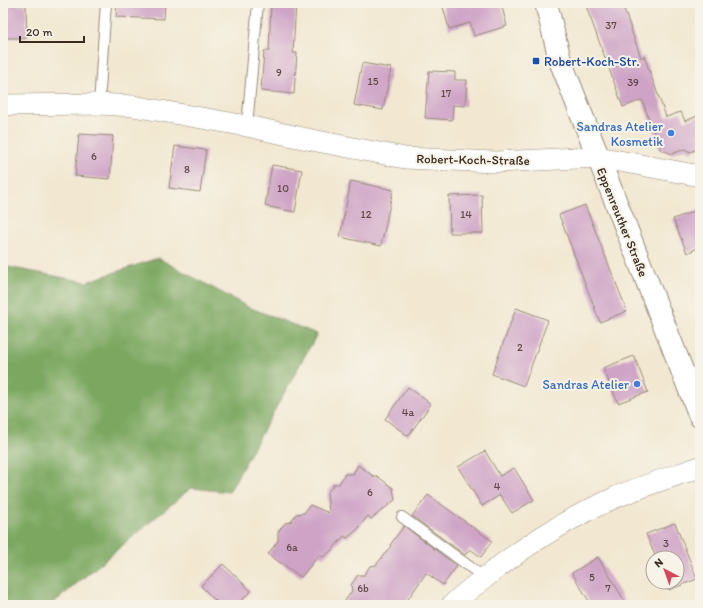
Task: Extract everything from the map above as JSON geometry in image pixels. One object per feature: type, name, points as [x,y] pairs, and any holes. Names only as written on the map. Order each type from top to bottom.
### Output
[{"type":"main road","name":"Eppenreuther Straße","points":[[546,3],[558,53],[700,416]]},
{"type":"street","name":"Robert-Koch-Straße","points":[[3,105],[98,104],[133,106],[247,126],[405,158],[496,162],[598,157],[700,176]]},
{"type":"street","points":[[452,605],[462,595],[503,563],[538,539],[576,517],[614,498],[700,466]]},
{"type":"lane","points":[[98,104],[106,3]]},
{"type":"lane","points":[[247,126],[258,3]]},
{"type":"lane","points":[[402,517],[485,578]]},
{"type":"green space","points":[[158,258],[248,307],[317,334],[229,492],[191,488],[51,605],[3,605],[3,266],[86,282]]},
{"type":"building","points":[[117,3],[165,3],[164,19],[116,17]]},
{"type":"building","points":[[271,3],[296,3],[293,53],[297,53],[294,94],[261,91],[264,51],[269,51]]},
{"type":"building","points":[[442,3],[501,3],[507,26],[474,36],[470,23],[449,29]]},
{"type":"building","points":[[585,3],[622,3],[641,58],[644,56],[666,117],[681,112],[685,121],[700,115],[700,148],[690,152],[685,149],[672,154],[660,149],[642,100],[623,107]]},
{"type":"building","points":[[3,5],[26,5],[27,38],[3,38]]},
{"type":"building","points":[[362,63],[391,68],[383,110],[354,105]]},
{"type":"building","points":[[429,71],[455,72],[455,80],[467,80],[465,106],[453,105],[452,120],[425,118]]},
{"type":"building","points":[[79,134],[113,136],[110,179],[75,176]]},
{"type":"building","points":[[175,146],[206,150],[200,192],[169,188]]},
{"type":"building","points":[[272,165],[302,170],[295,212],[265,206]]},
{"type":"building","points":[[351,181],[393,190],[381,246],[340,237]]},
{"type":"building","points":[[482,195],[483,233],[450,233],[449,196]]},
{"type":"building","points":[[585,205],[627,311],[600,322],[559,215]]},
{"type":"building","points":[[700,209],[700,247],[687,253],[673,219]]},
{"type":"building","points":[[516,308],[548,320],[524,386],[492,374]]},
{"type":"building","points":[[634,356],[648,392],[618,403],[603,368]]},
{"type":"building","points":[[408,387],[431,404],[408,436],[385,419]]},
{"type":"building","points":[[485,451],[500,476],[514,468],[534,500],[512,513],[500,495],[482,506],[458,467]]},
{"type":"building","points":[[358,465],[373,476],[377,476],[393,488],[395,500],[371,519],[368,516],[357,530],[347,538],[344,536],[332,550],[323,557],[319,555],[301,577],[268,554],[278,541],[278,532],[285,523],[291,522],[296,514],[304,513],[310,505],[329,513],[327,493],[334,484],[339,484],[345,474],[353,474]]},
{"type":"building","points":[[428,495],[492,541],[481,557],[470,549],[465,555],[412,516]]},
{"type":"building","points":[[675,523],[697,579],[685,584],[685,550],[653,550],[646,534]]},
{"type":"building","points":[[404,526],[457,566],[443,585],[426,573],[404,605],[342,605],[352,591],[351,585],[358,575],[364,575],[370,566],[376,565]]},
{"type":"building","points":[[598,557],[627,605],[591,605],[572,573]]},
{"type":"building","points":[[223,564],[251,591],[237,605],[220,605],[201,586]]},
{"type":"place","name":"Robert-Koch-Str.","points":[[536,61]]},
{"type":"place","name":"Sandras Atelier Kosmetik","points":[[671,133]]},
{"type":"place","name":"Sandras Atelier","points":[[637,384]]}]
